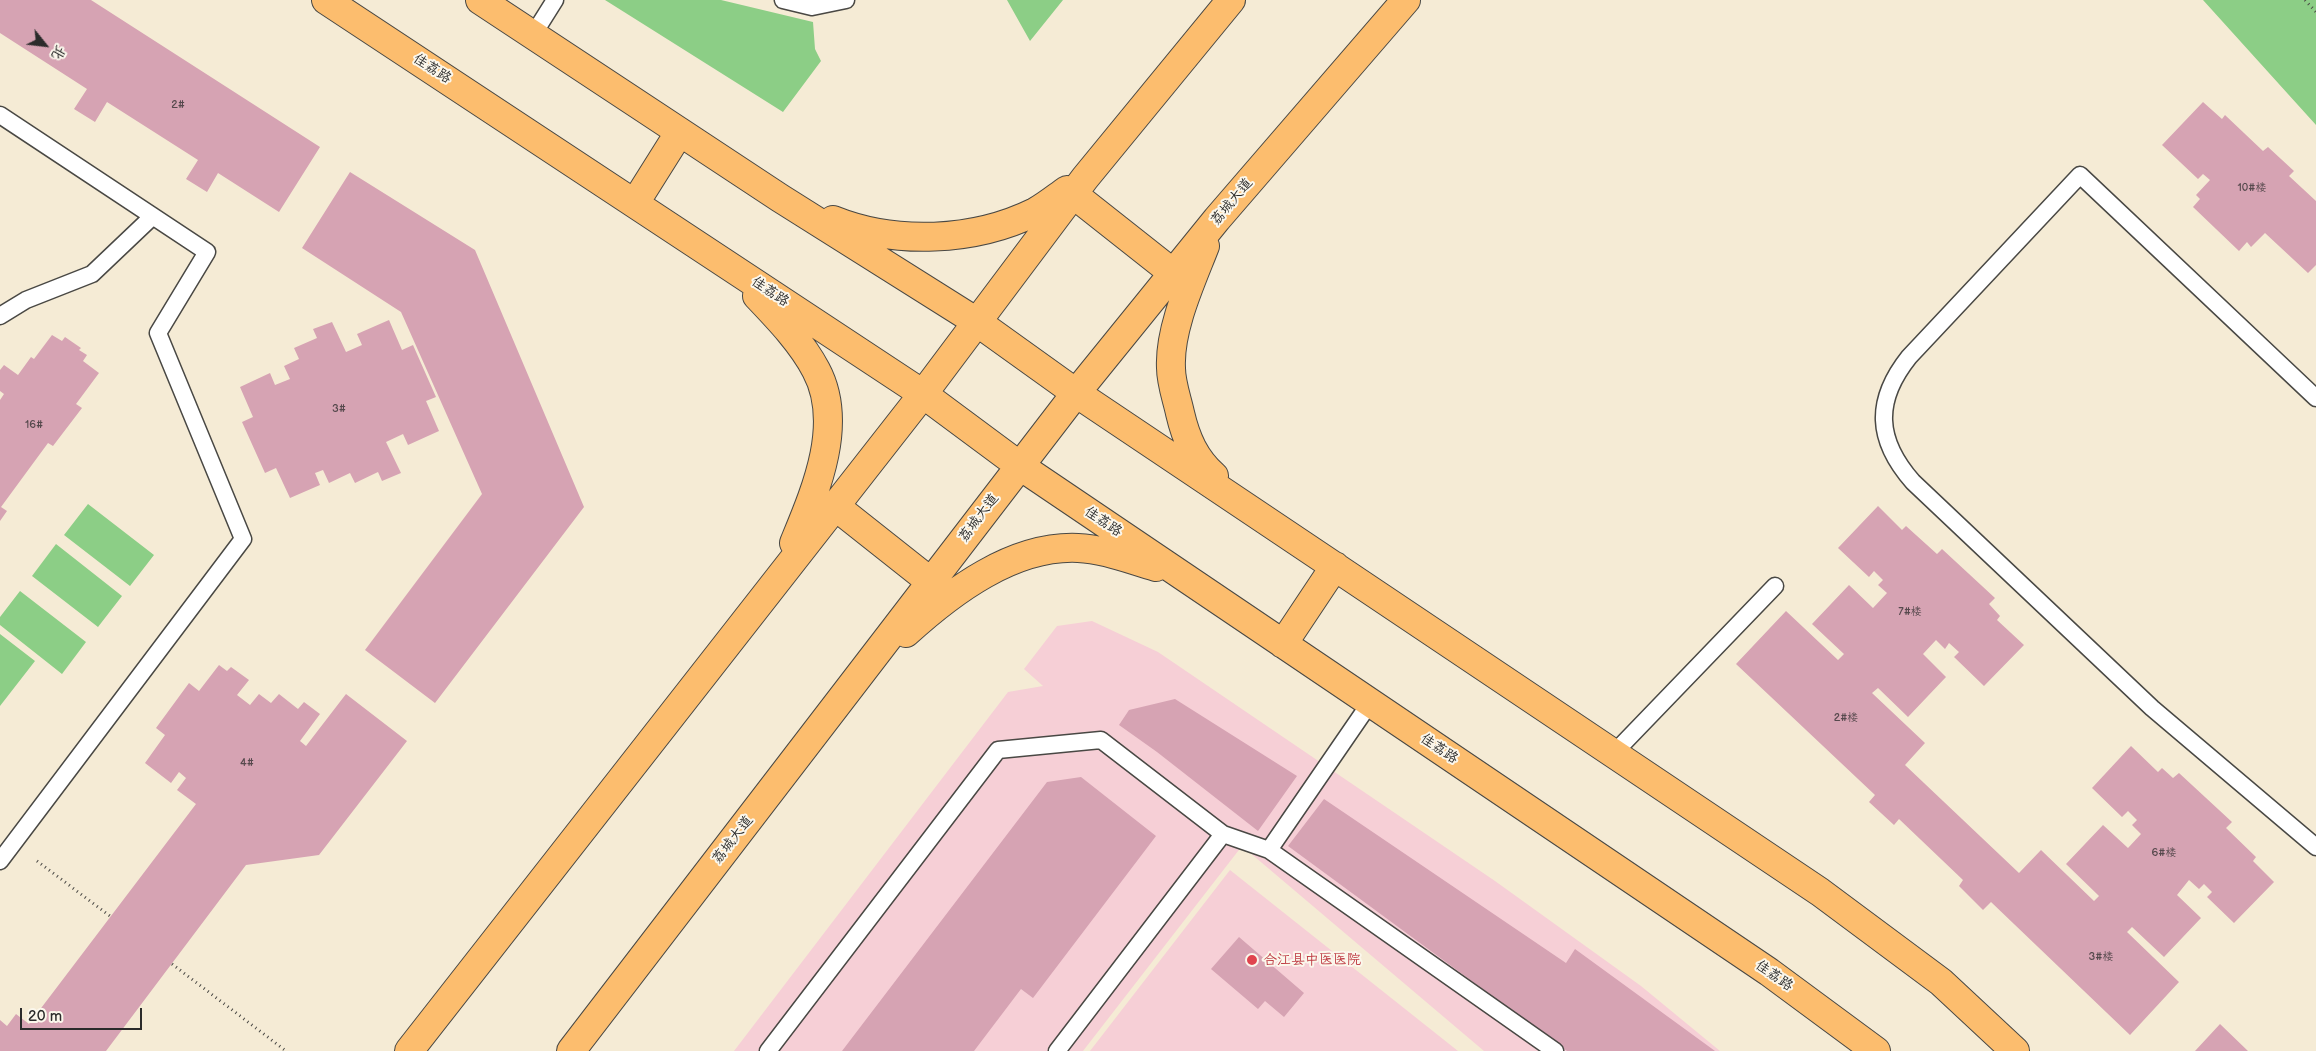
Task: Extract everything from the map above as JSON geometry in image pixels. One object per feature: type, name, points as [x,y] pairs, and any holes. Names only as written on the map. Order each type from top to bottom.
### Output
[{"type":"main road","name":"佳荔路","points":[[326,0],[923,394],[1020,466],[1769,972],[1876,1051]]},
{"type":"main road","points":[[480,0],[679,133],[977,322],[1076,392],[1820,892],[1934,976],[2015,1051]]},
{"type":"main road","points":[[409,1051],[923,394],[1079,186],[1230,0]]},
{"type":"main road","name":"荔城大道","points":[[571,1051],[1076,392],[1217,219],[1406,0]]},
{"type":"main road","points":[[635,203],[679,133]]},
{"type":"main road","points":[[780,198],[856,229],[940,236],[966,234],[1003,225],[1036,211],[1079,186]]},
{"type":"main road","points":[[1079,186],[1173,273]]},
{"type":"main road","points":[[1217,219],[1186,292],[1170,368],[1182,421],[1200,464],[1248,508]]},
{"type":"main road","points":[[727,264],[778,318],[816,370],[823,386],[827,427],[824,458],[812,499],[779,578]]},
{"type":"main road","points":[[835,506],[932,582]]},
{"type":"main road","points":[[861,674],[923,618],[971,582],[1009,562],[1032,553],[1058,548],[1079,548],[1103,552],[1179,574]]},
{"type":"main road","points":[[1283,644],[1335,566]]},
{"type":"lane","points":[[533,35],[555,0]]},
{"type":"lane","points":[[783,0],[812,7],[846,0]]},
{"type":"lane","points":[[0,115],[207,252],[158,333],[243,539],[0,861]]},
{"type":"lane","points":[[2316,398],[2080,175],[1909,357],[1898,371],[1890,386],[1885,403],[1884,421],[1892,454],[1912,482],[2152,708],[2316,847]]},
{"type":"lane","points":[[0,316],[26,300],[92,274],[153,216]]},
{"type":"lane","points":[[1614,753],[1775,586]]},
{"type":"lane","points":[[1269,850],[1370,702]]},
{"type":"lane","points":[[768,1051],[998,750],[1101,740],[1223,834],[1269,850],[1555,1051]]},
{"type":"lane","points":[[1056,1051],[1223,834]]},
{"type":"path","points":[[2305,0],[2316,12]]},
{"type":"path","points":[[14,843],[110,916]]},
{"type":"path","points":[[172,964],[286,1051]]},
{"type":"shaded area","points":[[1092,621],[1158,652],[1495,881],[1641,986],[1720,1051],[1484,1051],[1242,846],[1083,1051],[734,1051],[1008,692],[1043,686],[1024,669],[1057,626]]},
{"type":"shaded area","name":"合江县中医医院","points":[[1230,870],[1458,1051],[1090,1051]]},
{"type":"green space","points":[[605,0],[721,0],[813,22],[815,49],[821,61],[783,112]]},
{"type":"green space","points":[[1007,0],[1063,0],[1030,41]]},
{"type":"green space","points":[[2203,0],[2316,0],[2316,125]]},
{"type":"green space","points":[[88,504],[154,555],[130,586],[64,535]]},
{"type":"green space","points":[[56,544],[122,596],[98,627],[32,576]]},
{"type":"green space","points":[[20,591],[86,642],[62,674],[0,625],[0,617]]},
{"type":"green space","points":[[0,634],[35,661],[0,706]]},
{"type":"building","points":[[0,0],[91,0],[320,147],[279,212],[218,173],[207,192],[186,179],[198,160],[107,102],[95,122],[74,109],[87,89],[0,33]]},
{"type":"building","points":[[2203,102],[2222,119],[2225,115],[2263,151],[2268,147],[2294,171],[2289,176],[2316,201],[2316,265],[2308,273],[2265,233],[2251,247],[2247,242],[2239,251],[2193,207],[2200,199],[2196,195],[2210,180],[2203,174],[2198,179],[2162,145]]},
{"type":"building","points":[[350,172],[475,250],[584,507],[435,703],[365,650],[482,494],[401,312],[302,248]]},
{"type":"building","points":[[389,320],[402,350],[413,345],[436,397],[426,401],[439,431],[408,445],[403,434],[386,442],[401,473],[382,481],[378,472],[355,483],[350,473],[329,483],[323,470],[315,473],[320,485],[290,498],[276,468],[265,473],[242,422],[253,417],[240,387],[270,373],[275,385],[290,379],[284,366],[299,359],[294,348],[317,338],[313,329],[332,322],[346,352],[362,345],[357,334]]},
{"type":"building","points":[[52,335],[62,341],[65,337],[81,348],[79,350],[87,355],[83,361],[99,373],[76,404],[82,408],[53,446],[48,443],[1,507],[7,511],[0,521],[0,400],[4,394],[0,391],[0,370],[4,365],[18,375],[31,357],[34,359]]},
{"type":"building","points":[[1878,506],[1902,530],[1906,526],[1937,554],[1942,549],[1995,598],[1989,604],[2000,616],[1997,620],[2024,645],[1984,686],[1954,657],[1959,652],[1949,643],[1945,649],[1936,640],[1923,654],[1946,677],[1908,717],[1878,688],[1872,693],[1925,743],[1905,765],[2019,873],[2041,850],[2094,901],[2099,896],[2066,864],[2103,825],[2128,848],[2141,834],[2132,825],[2137,820],[2128,811],[2122,817],[2092,788],[2131,746],[2158,772],[2162,768],[2173,778],[2179,773],[2232,822],[2226,828],[2256,857],[2253,861],[2274,882],[2234,923],[2207,897],[2212,892],[2204,884],[2199,889],[2189,880],[2177,895],[2201,918],[2164,957],[2132,927],[2127,932],[2179,982],[2130,1035],[1991,902],[1983,910],[1959,886],[1963,880],[1899,819],[1894,825],[1869,802],[1875,795],[1736,664],[1786,611],[1838,660],[1844,654],[1812,624],[1849,585],[1873,608],[1887,593],[1878,585],[1883,580],[1874,571],[1869,577],[1838,548]]},
{"type":"building","points":[[219,665],[227,671],[231,667],[249,680],[237,695],[250,705],[259,694],[271,703],[279,694],[298,709],[304,702],[320,714],[300,741],[306,746],[346,694],[407,741],[319,855],[246,865],[106,1051],[0,1051],[0,1020],[7,1026],[16,1014],[29,1024],[196,804],[177,790],[186,778],[179,772],[171,783],[145,763],[165,735],[156,728],[189,683],[199,691]]},
{"type":"building","points":[[1175,699],[1297,776],[1258,831],[1157,752],[1119,725],[1129,710]]},
{"type":"building","points":[[1081,777],[1156,836],[1033,998],[1021,989],[974,1051],[842,1051],[1047,782]]},
{"type":"building","points":[[1324,799],[1566,963],[1575,949],[1715,1051],[1567,1051],[1288,846]]},
{"type":"building","points":[[1239,937],[1304,993],[1284,1017],[1265,1001],[1258,1009],[1211,969]]},
{"type":"building","points":[[2220,1024],[2248,1051],[2195,1051]]},
{"type":"place","name":"合江县中医医院","points":[[1252,960]]}]
